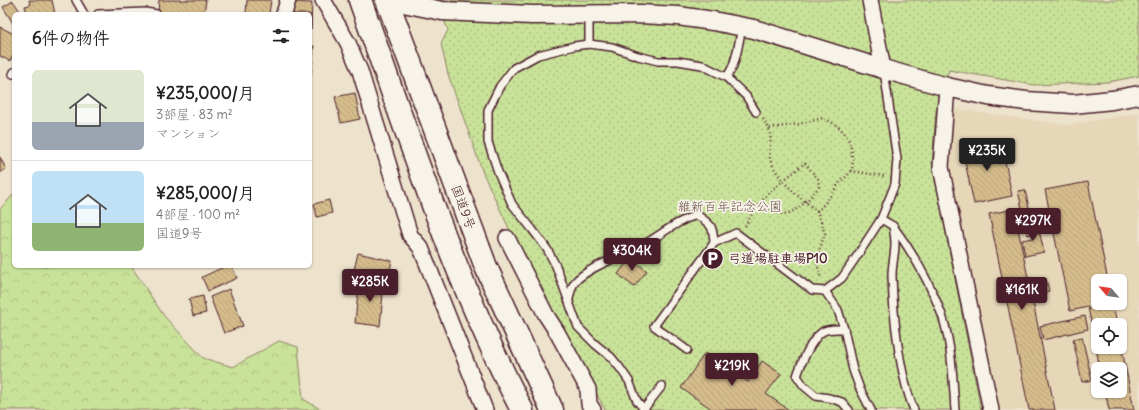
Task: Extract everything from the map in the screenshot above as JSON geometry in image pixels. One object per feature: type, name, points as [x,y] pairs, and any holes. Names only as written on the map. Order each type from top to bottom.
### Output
[{"type":"highway","points":[[360,0],[445,238],[503,373],[522,410]]},
{"type":"highway","name":"国道9号","points":[[388,0],[486,267],[552,410]]},
{"type":"street","points":[[285,12],[288,0]]},
{"type":"street","points":[[323,0],[348,43],[360,71],[410,235],[425,255],[485,410]]},
{"type":"street","points":[[388,0],[442,11],[532,15],[640,14],[678,16],[754,29],[883,69],[947,87],[988,96],[1026,101],[1073,104],[1112,100],[1139,95]]},
{"type":"street","points":[[870,0],[883,69]]},
{"type":"street","points":[[947,87],[941,167],[990,410]]},
{"type":"street","points":[[507,238],[546,315],[558,332],[588,389],[589,404],[593,410]]},
{"type":"lane","points":[[76,0],[83,12]]},
{"type":"lane","points":[[589,15],[589,44]]},
{"type":"lane","points":[[726,77],[730,73],[742,27]]},
{"type":"lane","points":[[662,386],[644,409],[637,401],[629,381],[620,368],[611,357],[578,327],[556,266],[550,254],[512,204],[498,172],[488,142],[488,110],[500,86],[514,68],[538,55],[574,46],[589,44],[612,47],[658,61],[678,61],[702,66],[726,77],[746,96],[756,112]]},
{"type":"lane","points":[[687,350],[654,326],[714,243],[736,233],[812,290],[825,291],[842,278],[881,219],[896,184],[897,159],[883,69]]},
{"type":"lane","points":[[568,299],[574,282],[583,274],[644,244],[673,225],[688,218],[697,216],[706,221],[713,229],[714,243]]},
{"type":"lane","points":[[881,219],[893,226],[918,262],[928,281],[942,316],[950,353],[955,410]]},
{"type":"lane","points":[[893,226],[895,244],[892,274],[895,321],[902,363],[914,410]]},
{"type":"lane","points":[[825,291],[838,310],[844,329],[853,370],[860,389],[871,410]]},
{"type":"lane","points":[[844,329],[836,328],[823,331],[813,343],[800,364],[797,376],[804,386],[816,396],[842,402],[849,410]]},
{"type":"path","points":[[756,112],[770,128],[771,141],[769,155],[773,166],[784,181],[805,202],[817,211],[825,233],[818,254],[817,263],[825,291]]},
{"type":"path","points":[[770,128],[799,124],[823,118],[835,123],[848,137],[852,149],[853,162],[851,171],[838,184],[823,207],[817,211]]},
{"type":"path","points":[[739,236],[754,211],[761,202],[769,192],[805,163],[818,179],[819,187],[805,202],[790,212],[779,213],[768,208],[761,202]]},
{"type":"path","points":[[851,171],[896,177]]},
{"type":"shaded area","points":[[948,108],[1067,125],[1139,113],[1139,410],[1000,410],[947,167]]},
{"type":"green space","name":"維新百年記念公園","points":[[436,0],[1139,0],[1139,76],[1108,82],[1034,85],[949,70],[936,111],[932,163],[981,410],[605,410],[576,353],[527,267],[483,173],[448,74],[441,44],[448,30]]},
{"type":"green space","points":[[12,196],[12,268],[132,268],[164,316],[203,358],[233,367],[279,341],[298,347],[303,399],[322,410],[0,410],[0,209]]},
{"type":"building","points":[[29,0],[52,0],[55,12],[26,12],[25,6],[30,5]]},
{"type":"building","points":[[159,0],[206,0],[204,12],[158,12]]},
{"type":"building","points":[[247,0],[271,0],[269,12],[246,12]]},
{"type":"building","points":[[13,1],[21,12],[12,12],[12,22],[3,7]]},
{"type":"building","points":[[292,2],[312,3],[312,12],[292,12]]},
{"type":"building","points":[[0,27],[12,33],[12,58],[10,61],[0,56]]},
{"type":"building","points":[[312,46],[314,46],[312,64]]},
{"type":"building","points":[[355,93],[360,119],[341,123],[335,97]]},
{"type":"building","points":[[1001,140],[1012,196],[974,204],[962,148]]},
{"type":"building","points":[[0,157],[6,169],[0,173]]},
{"type":"building","points":[[1088,182],[1107,274],[1091,274],[1091,310],[1114,310],[1116,318],[1091,318],[1091,322],[1088,307],[1070,311],[1045,190]]},
{"type":"building","points":[[1025,190],[1033,225],[1026,226],[1018,191]]},
{"type":"building","points":[[329,200],[332,213],[317,217],[314,204]]},
{"type":"building","points":[[1014,209],[1055,410],[1029,410],[989,214]]},
{"type":"building","points":[[1038,226],[1044,252],[1025,256],[1022,240],[1033,238],[1032,234],[1028,235],[1026,228]]},
{"type":"building","points":[[358,253],[392,261],[388,278],[354,270]]},
{"type":"building","points":[[630,258],[647,271],[634,287],[618,274]]},
{"type":"building","points":[[222,268],[233,268],[237,278],[208,291],[202,277]]},
{"type":"building","points":[[359,281],[384,283],[380,326],[355,323]]},
{"type":"building","points":[[1047,283],[1049,291],[1043,293],[1041,285]]},
{"type":"building","points":[[229,289],[243,326],[224,333],[210,297]]},
{"type":"building","points":[[203,296],[206,313],[193,316],[189,299]]},
{"type":"building","points":[[1085,316],[1088,329],[1043,340],[1040,326]]},
{"type":"building","points":[[1082,337],[1091,380],[1082,382],[1073,339]]},
{"type":"building","points":[[705,353],[748,382],[762,361],[781,374],[766,394],[789,410],[713,410],[681,388]]},
{"type":"building","points":[[1097,354],[1123,354],[1125,362],[1099,362]]},
{"type":"building","points":[[1127,374],[1134,410],[1109,410],[1106,398],[1127,398]]},
{"type":"place","name":"弓道場駐車場P10","points":[[713,258]]}]
